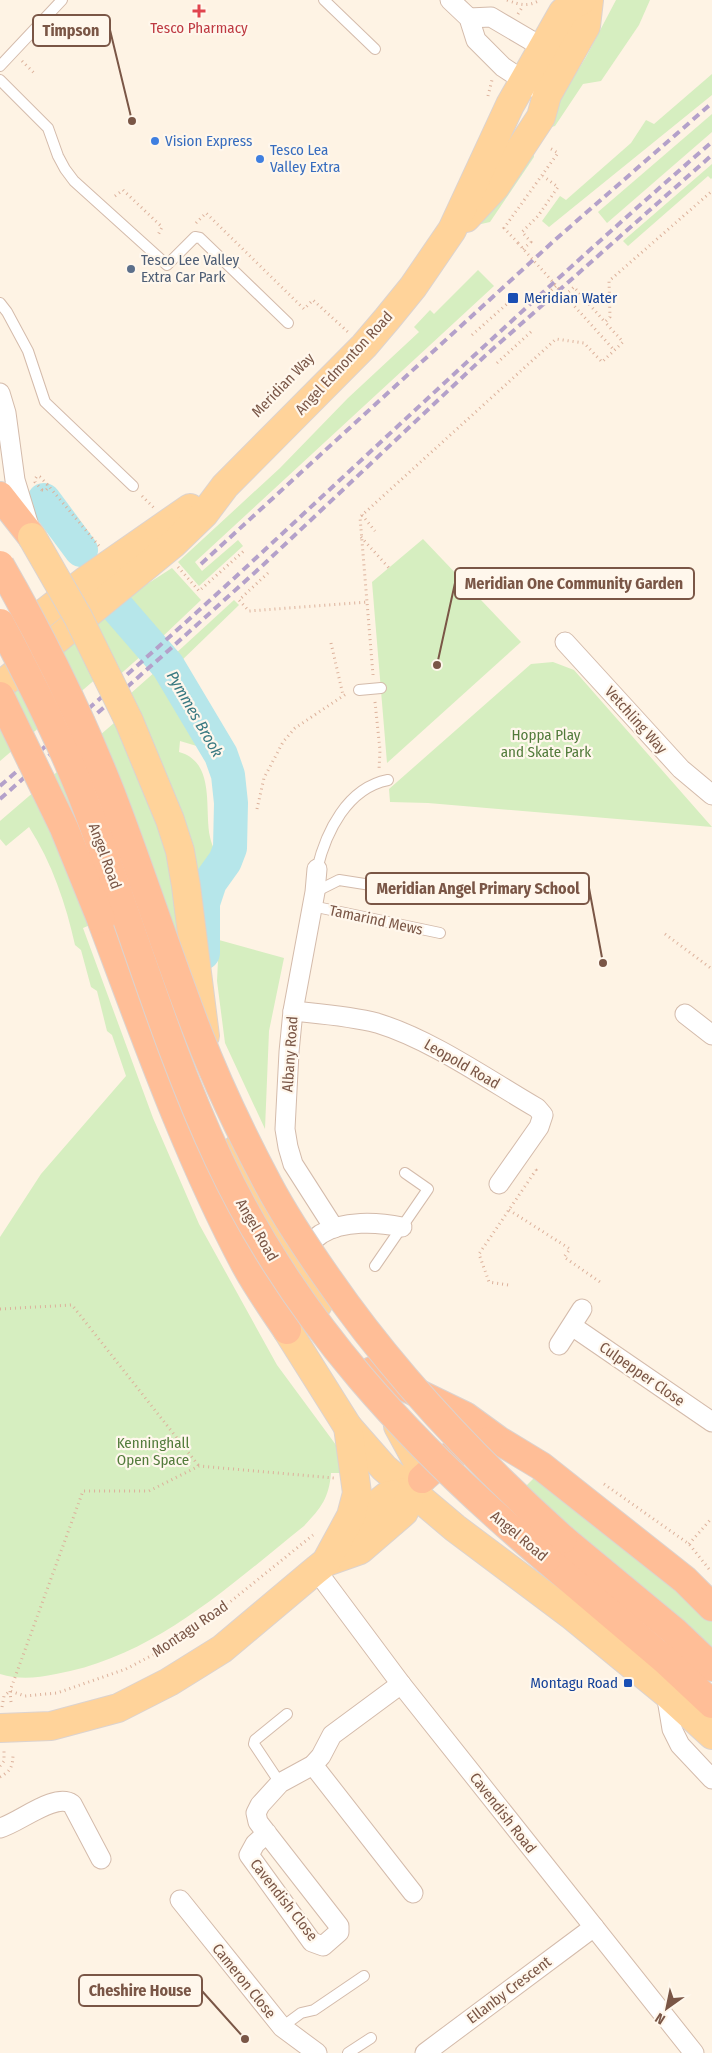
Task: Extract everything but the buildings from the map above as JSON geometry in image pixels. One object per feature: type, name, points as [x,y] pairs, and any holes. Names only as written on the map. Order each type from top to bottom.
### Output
[{"type":"highway","name":"Angel Road","points":[[0,565],[32,620],[84,728],[110,793],[200,1038],[239,1127],[269,1186],[301,1240],[344,1303],[392,1365],[443,1424],[486,1468],[563,1538],[667,1626],[712,1667]]},
{"type":"highway","name":"Angel Road","points":[[0,623],[38,695],[86,806],[173,1051],[201,1121],[224,1171],[272,1257],[332,1344],[376,1398],[408,1432],[476,1499],[665,1660],[712,1704]]},
{"type":"highway","points":[[0,696],[64,828],[177,1120],[216,1207],[247,1268],[287,1330]]},
{"type":"highway","points":[[372,1371],[465,1416],[498,1440],[541,1466],[684,1580],[712,1607]]},
{"type":"highway","points":[[417,1485],[449,1455],[477,1443],[498,1440]]},
{"type":"main road","name":"Angel Edmonton Road","points":[[0,686],[164,552],[204,514],[225,486],[364,346],[413,287],[452,230],[510,105],[542,47],[563,12],[582,0]]},
{"type":"main road","name":"Angel Edmonton Road","points":[[452,230],[478,208],[500,180],[541,117],[554,84],[586,26],[589,0]]},
{"type":"main road","name":"Angel Edmonton Road","points":[[0,648],[85,581],[225,486]]},
{"type":"main road","name":"Angel Road","points":[[18,515],[78,617],[125,712],[170,820],[180,850],[186,886],[208,1066],[226,1124],[260,1200],[290,1260],[318,1305],[372,1371],[390,1412],[416,1459],[417,1485]]},
{"type":"main road","points":[[287,1330],[348,1427],[384,1468],[417,1485],[455,1528],[571,1615],[666,1693],[712,1735]]},
{"type":"main road","points":[[330,1532],[351,1516],[357,1494],[348,1427]]},
{"type":"main road","name":"Montagu Road","points":[[321,1566],[330,1532],[387,1496],[417,1485]]},
{"type":"main road","name":"Montagu Road","points":[[1,1715],[51,1726],[118,1708],[169,1682],[222,1649],[321,1566],[360,1550],[404,1512],[417,1485]]},
{"type":"street","points":[[450,0],[469,18],[476,40],[503,67],[524,82],[554,84],[551,56],[542,47],[492,17],[469,18]]},
{"type":"street","points":[[0,393],[6,413],[18,515]]},
{"type":"street","name":"Vetchling Way","points":[[565,642],[681,769],[712,795]]},
{"type":"street","name":"Albany Road","points":[[317,869],[314,899],[293,1011],[286,1120],[288,1147],[293,1164],[334,1228]]},
{"type":"street","name":"Leopold Road","points":[[293,1011],[376,1023],[419,1039],[537,1108],[543,1115],[539,1127],[499,1184]]},
{"type":"street","points":[[685,1014],[712,1035]]},
{"type":"street","points":[[287,1330],[280,1290],[282,1273],[290,1260],[322,1234],[334,1228],[373,1223],[402,1227]]},
{"type":"street","points":[[559,1345],[582,1309]]},
{"type":"street","name":"Culpepper Close","points":[[572,1326],[712,1422]]},
{"type":"street","name":"Cavendish Road","points":[[321,1566],[401,1684],[694,2053]]},
{"type":"street","name":"Cavendish Close","points":[[267,1833],[255,1844],[249,1855],[312,1942],[324,1946],[338,1932],[339,1926],[267,1833],[258,1822],[256,1813],[260,1805],[280,1784],[313,1765],[321,1756],[332,1735],[401,1684]]},
{"type":"street","points":[[666,1693],[672,1729],[680,1745],[712,1779]]},
{"type":"street","points":[[313,1765],[413,1893]]},
{"type":"street","points":[[0,1828],[12,1825],[52,1802],[68,1801],[72,1804],[101,1859]]},
{"type":"street","name":"Cameron Close","points":[[180,1900],[282,2027],[317,2053]]},
{"type":"street","name":"Ellanby Crescent","points":[[425,2053],[594,1927]]},
{"type":"lane","points":[[0,66],[62,0]]},
{"type":"lane","points":[[324,0],[375,48]]},
{"type":"lane","points":[[0,80],[48,128],[58,156],[74,181],[167,265],[195,237],[200,238],[288,323]]},
{"type":"lane","points":[[0,303],[7,312],[28,351],[45,402],[133,486]]},
{"type":"lane","points":[[359,690],[377,688]]},
{"type":"lane","points":[[317,869],[321,852],[343,812],[355,796],[384,781]]},
{"type":"lane","points":[[314,899],[339,880],[460,899]]},
{"type":"lane","name":"Tamarind Mews","points":[[314,899],[440,933]]},
{"type":"lane","points":[[375,1266],[428,1189],[405,1173]]},
{"type":"lane","points":[[280,1784],[254,1744],[255,1740],[287,1714]]},
{"type":"lane","points":[[282,2027],[301,2013],[314,2010],[364,1976]]},
{"type":"lane","points":[[348,2053],[371,2038]]},
{"type":"path","points":[[507,0],[523,6],[540,0]]},
{"type":"path","points":[[487,99],[490,84]]},
{"type":"path","points":[[558,153],[504,228],[614,350]]},
{"type":"path","points":[[523,249],[531,242],[522,232],[536,219],[558,187],[543,176]]},
{"type":"path","points":[[605,322],[610,317],[609,281],[712,191]]},
{"type":"path","points":[[540,300],[556,286]]},
{"type":"path","points":[[384,781],[380,750],[377,688],[360,535],[360,517],[556,339],[584,343],[602,362],[623,342],[574,287],[565,295]]},
{"type":"path","points":[[472,335],[508,303]]},
{"type":"path","points":[[342,339],[354,325]]},
{"type":"path","points":[[498,363],[533,330]]},
{"type":"path","points":[[30,477],[40,476],[48,488],[45,491],[42,490],[35,482],[35,479],[40,476],[104,551]]},
{"type":"path","points":[[133,486],[155,510]]},
{"type":"path","points":[[362,515],[376,531]]},
{"type":"path","points":[[360,535],[389,568]]},
{"type":"path","points":[[164,552],[199,591],[246,549]]},
{"type":"path","points":[[268,573],[239,600],[249,611],[368,602]]},
{"type":"path","points":[[331,643],[343,695]]},
{"type":"path","points":[[257,809],[264,778],[283,742],[295,728],[343,695],[359,690]]},
{"type":"path","points":[[665,934],[712,969]]},
{"type":"path","points":[[508,1285],[489,1282],[478,1254],[536,1170],[518,1157]]},
{"type":"path","points":[[509,1210],[570,1249],[564,1257],[600,1282]]},
{"type":"path","points":[[0,1309],[72,1305],[199,1466]]},
{"type":"path","points":[[10,1702],[10,1691],[83,1492],[149,1491],[199,1466],[340,1479]]},
{"type":"path","points":[[598,1481],[689,1544],[712,1574]]},
{"type":"path","points":[[689,1544],[712,1520]]},
{"type":"path","name":"Montagu Road","points":[[10,1691],[25,1696],[56,1693],[126,1670],[199,1627],[330,1532]]},
{"type":"path","points":[[1,1715],[4,1696],[10,1691]]},
{"type":"path","points":[[0,1777],[9,1771],[13,1764],[13,1753]]},
{"type":"path","points":[[0,1766],[4,1761],[4,1756]]},
{"type":"green space","points":[[616,0],[650,0],[639,25],[601,81],[583,84],[555,126],[541,130],[586,57]]},
{"type":"green space","points":[[712,74],[712,95],[549,227],[542,221],[560,196],[566,200],[631,143],[646,120],[654,124]]},
{"type":"green space","points":[[712,114],[712,132],[607,223],[598,212]]},
{"type":"green space","points":[[532,144],[534,157],[490,222],[477,225]]},
{"type":"green space","points":[[712,164],[711,179],[708,176],[628,246],[623,241]]},
{"type":"green space","points":[[478,270],[494,286],[195,562],[202,571],[238,540],[243,546],[199,586],[178,562],[280,468],[348,398],[419,332],[414,327],[430,310],[434,314]]},
{"type":"green space","points":[[423,539],[521,642],[387,763],[372,582]]},
{"type":"green space","points":[[172,568],[201,600],[160,639],[124,599]]},
{"type":"green space","points":[[234,600],[239,605],[179,663],[174,655]]},
{"type":"green space","points":[[104,612],[142,655],[107,686],[98,677],[0,761],[0,699]]},
{"type":"green space","name":"Hoppa Play and Skate Park","points":[[553,662],[574,670],[712,827],[428,803],[390,802],[389,789],[531,664]]},
{"type":"green space","name":"Kenninghall Open Space","points":[[156,671],[209,756],[200,747],[180,741],[179,752],[191,757],[199,766],[203,776],[206,788],[208,826],[215,852],[190,893],[183,964],[111,916],[83,928],[153,1118],[199,1224],[277,1365],[336,1445],[343,1473],[331,1473],[323,1502],[304,1526],[218,1595],[158,1636],[126,1652],[92,1665],[42,1677],[14,1677],[0,1674],[0,1237],[41,1174],[126,1076],[112,1035],[107,1031],[97,991],[91,987],[81,950],[75,945],[63,899],[45,855],[29,827],[6,846],[0,839],[0,821],[128,711],[121,702]]},
{"type":"green space","points":[[219,940],[284,958],[269,1031],[265,1129],[225,1043],[217,981]]},
{"type":"green space","points":[[536,1476],[712,1620],[712,1648],[526,1486]]},
{"type":"waterway","name":"Pymmes Brook","points":[[44,500],[81,550]]},
{"type":"waterway","name":"Pymmes Brook","points":[[116,606],[168,666],[221,755],[228,775],[231,803],[230,848],[225,861],[210,882],[203,903],[203,953]]},
{"type":"railway","points":[[201,564],[556,239],[712,103]]},
{"type":"railway","points":[[0,786],[193,616],[539,296],[712,142]]},
{"type":"railway","points":[[0,799],[262,566],[486,355],[712,155]]},
{"type":"place","name":"Tesco Pharmacy","points":[[199,11]]},
{"type":"place","name":"Timpson","points":[[132,121]]},
{"type":"place","name":"Vision Express","points":[[155,141]]},
{"type":"place","name":"Tesco Lea Valley Extra","points":[[260,159]]},
{"type":"place","name":"Tesco Lee Valley Extra Car Park","points":[[131,269]]},
{"type":"place","name":"Meridian Water","points":[[513,298]]},
{"type":"place","name":"Meridian One Community Garden","points":[[437,665]]},
{"type":"place","name":"Meridian Angel Primary School","points":[[603,963]]},
{"type":"place","name":"Montagu Road","points":[[628,1683]]},
{"type":"place","name":"Cheshire House","points":[[245,2039]]}]
